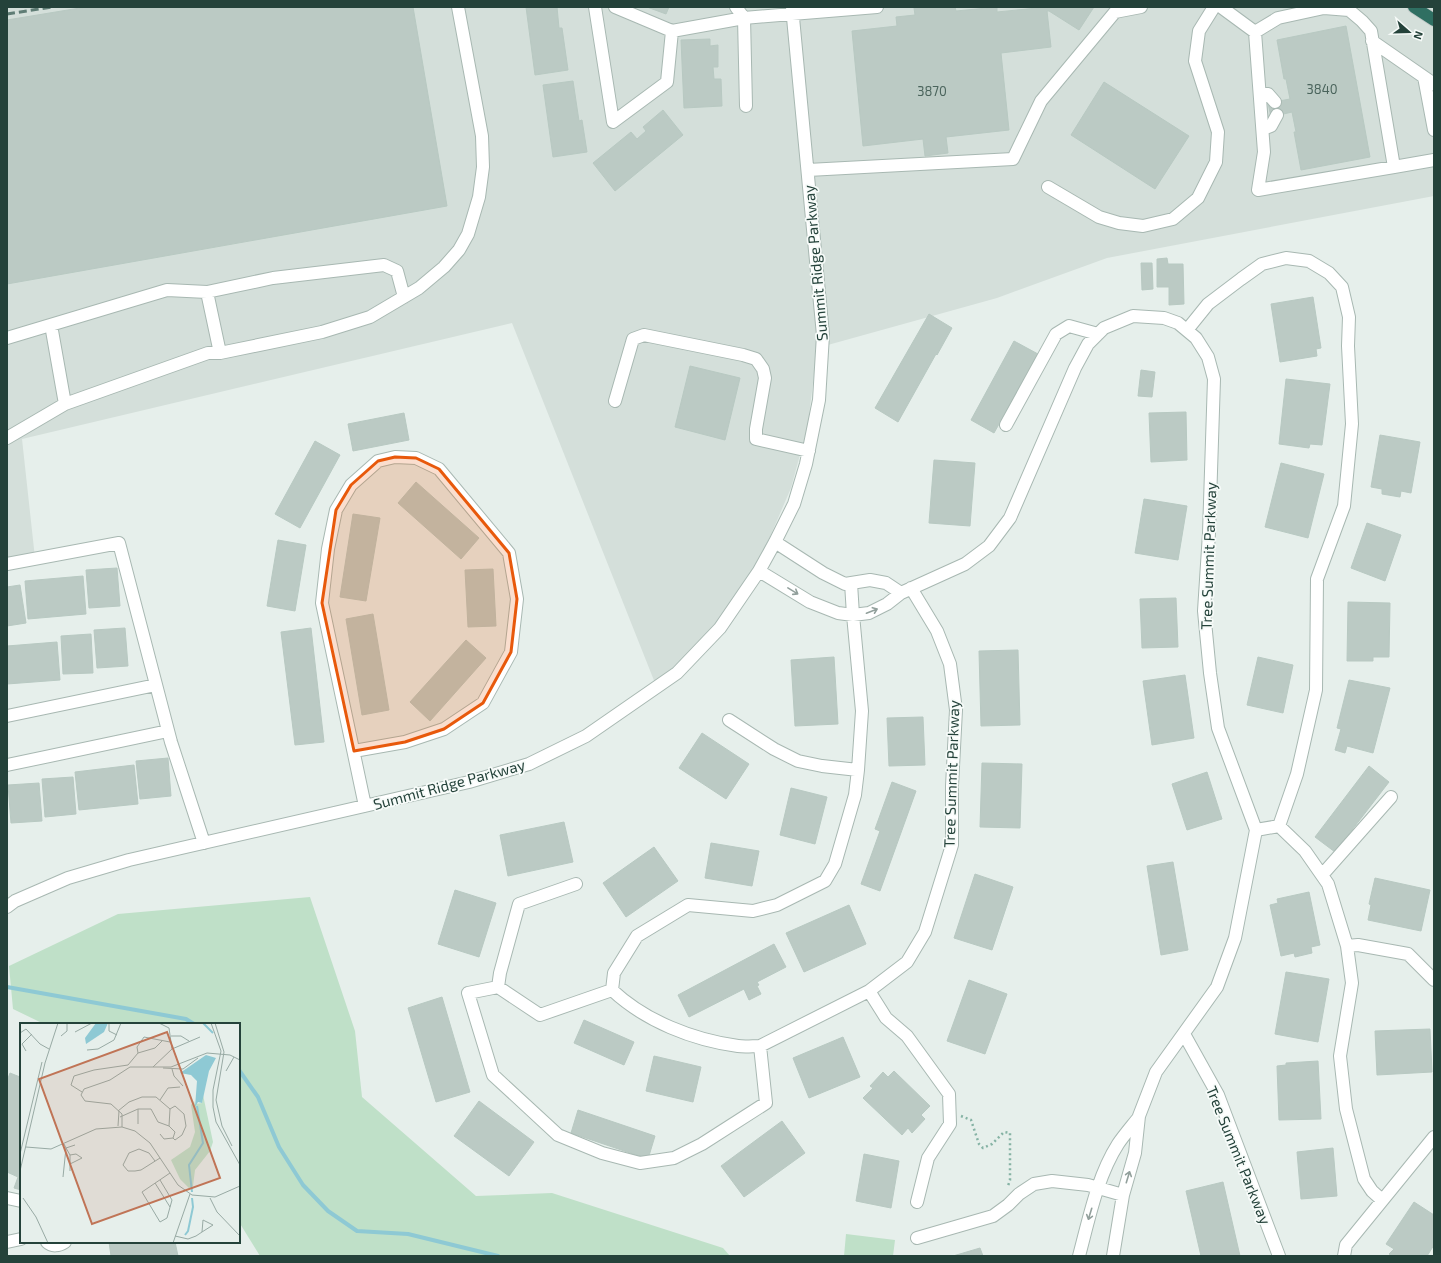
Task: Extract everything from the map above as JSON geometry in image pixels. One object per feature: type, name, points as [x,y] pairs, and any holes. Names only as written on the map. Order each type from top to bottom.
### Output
[{"type":"highway","points":[[1414,7],[1434,20]]},
{"type":"street","points":[[7,438],[65,404],[208,353],[220,353],[322,332],[370,317],[419,288],[444,267],[459,250],[468,234],[479,197],[483,167],[482,136],[458,7]]},
{"type":"street","points":[[595,7],[613,122],[667,82],[672,31]]},
{"type":"street","points":[[615,7],[672,31],[792,10],[877,7]]},
{"type":"street","points":[[736,7],[744,18],[746,106]]},
{"type":"street","points":[[808,170],[1013,159],[1041,101],[1115,12],[1142,7]]},
{"type":"street","points":[[1048,188],[1099,217],[1119,223],[1143,226],[1173,219],[1198,198],[1216,162],[1218,140],[1218,132],[1196,61],[1199,31],[1214,7]]},
{"type":"street","points":[[1221,7],[1255,32],[1264,152],[1258,190],[1434,160]]},
{"type":"street","points":[[1255,32],[1278,18],[1324,8],[1349,10],[1362,21],[1371,31],[1394,167]]},
{"type":"street","name":"Summit Ridge Parkway","points":[[7,907],[15,901],[68,878],[129,860],[469,782],[529,764],[586,736],[677,673],[720,628],[759,571],[794,504],[809,452],[820,400],[823,335],[792,10]]},
{"type":"street","points":[[1372,41],[1429,80],[1434,130]]},
{"type":"street","points":[[1260,92],[1268,94],[1275,102]]},
{"type":"street","points":[[1263,129],[1271,126],[1277,115]]},
{"type":"street","points":[[1187,330],[1208,304],[1262,264],[1286,258],[1309,262],[1329,273],[1342,287],[1350,317],[1348,346],[1352,424],[1344,506],[1317,579],[1316,690],[1297,774],[1279,826]]},
{"type":"street","points":[[7,338],[167,290],[208,292],[273,278],[384,265],[396,271],[404,297]]},
{"type":"street","points":[[208,292],[220,353]]},
{"type":"street","name":"Tree Summit Parkway","points":[[759,571],[810,602],[838,613],[853,614],[869,613],[887,604],[906,591],[965,564],[989,546],[1010,518],[1075,368],[1088,344],[1104,328],[1133,316],[1164,318],[1178,323],[1196,338],[1208,357],[1214,379],[1209,533],[1204,611],[1210,673],[1218,728],[1256,830]]},
{"type":"street","points":[[51,325],[65,404]]},
{"type":"street","points":[[1006,425],[1056,334],[1070,326],[1098,334]]},
{"type":"street","points":[[615,401],[633,339],[644,335],[743,355],[756,359],[763,369],[765,378],[756,429],[756,439],[809,452]]},
{"type":"street","points":[[354,751],[405,742],[444,729],[483,703],[512,652],[517,599],[509,553],[439,469],[416,458],[395,457],[378,460],[350,485],[336,510],[328,549],[322,603],[365,806]]},
{"type":"street","name":"Tree Summit Parkway","points":[[612,990],[626,1003],[646,1015],[682,1031],[709,1040],[740,1047],[760,1046],[870,991],[907,962],[925,932],[952,845],[952,786],[956,710],[950,664],[937,631],[906,591],[886,583],[870,580],[845,584],[823,573],[775,542]]},
{"type":"street","points":[[7,564],[119,543],[168,731],[204,843]]},
{"type":"street","points":[[760,1046],[766,1103],[702,1144],[674,1158],[640,1163],[602,1153],[558,1135],[493,1075],[468,993],[498,987],[540,1015],[612,990],[614,973],[636,936],[688,905],[753,911],[777,905],[825,881],[836,864],[855,795],[858,770],[862,711],[853,614],[852,583]]},
{"type":"street","points":[[7,716],[156,686]]},
{"type":"street","points":[[730,720],[774,749],[798,761],[822,766],[858,770]]},
{"type":"street","points":[[7,765],[168,731]]},
{"type":"street","points":[[1322,875],[1391,797]]},
{"type":"street","points":[[1079,1256],[1098,1188],[1118,1145],[1139,1116],[1156,1072],[1217,987],[1235,938],[1256,830],[1279,826]]},
{"type":"street","points":[[1279,826],[1305,851],[1328,884],[1347,946],[1352,983],[1340,1056],[1346,1109],[1364,1179],[1372,1191],[1382,1200]]},
{"type":"street","points":[[498,987],[500,973],[519,904],[576,884]]},
{"type":"street","points":[[1347,946],[1358,945],[1408,954],[1434,980]]},
{"type":"street","points":[[870,991],[886,1018],[907,1036],[949,1094],[950,1124],[928,1158],[917,1202]]},
{"type":"street","name":"Tree Summit Parkway","points":[[1184,1034],[1218,1095],[1279,1256]]},
{"type":"street","points":[[1113,1256],[1123,1194],[1136,1153],[1139,1116]]},
{"type":"street","points":[[1344,1256],[1346,1245],[1434,1137]]},
{"type":"street","points":[[917,1238],[993,1216],[1008,1205],[1019,1194],[1034,1184],[1052,1180],[1088,1185],[1123,1194]]},
{"type":"street","points":[[7,1198],[20,1201]]},
{"type":"street","points":[[7,1242],[20,1239]]},
{"type":"street","points":[[46,1243],[48,1256]]},
{"type":"street","points":[[48,1243],[54,1246],[59,1246],[64,1243]]},
{"type":"path","points":[[950,1112],[972,1120],[979,1144],[983,1148],[992,1144],[1004,1132],[1010,1133],[1010,1180],[1007,1188]]},
{"type":"highlighted area","points":[[395,457],[416,458],[439,469],[509,553],[517,599],[511,652],[483,703],[444,729],[405,742],[354,751],[322,603],[336,510],[351,485],[378,461]]},
{"type":"shaded area","points":[[7,7],[1434,7],[1434,196],[1107,258],[997,298],[817,348],[808,425],[791,488],[769,539],[745,584],[718,624],[689,655],[655,683],[512,323],[22,439],[35,558],[7,564]]},
{"type":"green space","points":[[310,897],[355,1031],[362,1097],[476,1196],[552,1193],[723,1248],[730,1256],[260,1256],[240,1224],[240,1023],[42,1023],[13,1009],[9,966],[118,914]]},
{"type":"green space","points":[[846,1234],[895,1240],[893,1256],[844,1256]]},
{"type":"building","points":[[86,7],[413,7],[447,206],[7,284],[7,20]]},
{"type":"building","points":[[526,7],[557,7],[559,28],[562,28],[568,70],[535,75]]},
{"type":"building","points":[[647,7],[669,7],[666,14]]},
{"type":"building","points":[[955,7],[956,11],[997,7],[997,12],[1047,7],[1094,7],[1079,30],[1047,11],[1051,47],[1001,53],[1009,130],[946,137],[948,153],[925,156],[923,139],[863,146],[852,31],[897,26],[896,17],[915,15],[914,8]]},
{"type":"building","points":[[1346,26],[1370,157],[1301,170],[1292,112],[1271,117],[1268,103],[1290,99],[1286,79],[1284,79],[1277,40]]},
{"type":"building","points":[[710,39],[710,46],[718,45],[718,67],[713,67],[714,79],[721,79],[722,106],[684,108],[681,40]]},
{"type":"building","points":[[573,81],[579,121],[582,120],[587,152],[553,157],[543,85]]},
{"type":"building","points":[[1104,82],[1189,136],[1155,189],[1071,135]]},
{"type":"building","points":[[663,110],[683,135],[615,191],[593,163],[631,132],[637,139],[646,131],[643,127]]},
{"type":"building","points":[[1167,258],[1168,264],[1183,264],[1184,304],[1169,305],[1169,287],[1157,287],[1157,259]]},
{"type":"building","points":[[1141,263],[1152,263],[1153,289],[1142,290]]},
{"type":"building","points":[[1313,297],[1321,348],[1316,349],[1317,356],[1280,362],[1271,304]]},
{"type":"building","points":[[929,314],[952,328],[898,422],[875,408]]},
{"type":"building","points":[[1014,341],[1038,354],[994,433],[971,420]]},
{"type":"building","points":[[690,366],[740,378],[725,440],[675,427]]},
{"type":"building","points":[[1141,370],[1155,372],[1152,397],[1138,396]]},
{"type":"building","points":[[1286,379],[1330,384],[1322,445],[1310,444],[1309,448],[1279,444]]},
{"type":"building","points":[[1186,412],[1187,460],[1151,462],[1149,413]]},
{"type":"building","points":[[404,413],[409,440],[353,451],[348,424]]},
{"type":"building","points":[[1380,435],[1420,442],[1411,493],[1401,491],[1400,497],[1382,494],[1382,489],[1371,487]]},
{"type":"building","points":[[315,441],[340,455],[300,528],[275,514]]},
{"type":"building","points":[[934,460],[975,463],[970,526],[929,523]]},
{"type":"building","points":[[1281,463],[1324,474],[1308,538],[1265,527]]},
{"type":"building","points":[[416,482],[479,538],[461,559],[398,503]]},
{"type":"building","points":[[1144,499],[1187,506],[1178,560],[1135,553]]},
{"type":"building","points":[[353,514],[380,518],[366,601],[340,597]]},
{"type":"building","points":[[1367,523],[1401,535],[1385,581],[1351,568]]},
{"type":"building","points":[[278,540],[306,545],[295,611],[267,606]]},
{"type":"building","points":[[117,568],[120,606],[89,608],[86,570]]},
{"type":"building","points":[[493,569],[496,626],[468,627],[465,570]]},
{"type":"building","points":[[83,576],[86,614],[28,619],[25,581]]},
{"type":"building","points":[[20,585],[26,623],[7,626],[7,587]]},
{"type":"building","points":[[1176,598],[1178,647],[1142,648],[1140,599]]},
{"type":"building","points":[[1348,602],[1390,603],[1389,657],[1373,657],[1373,661],[1347,661]]},
{"type":"building","points":[[373,614],[389,710],[362,715],[346,619]]},
{"type":"building","points":[[125,628],[128,666],[97,668],[94,630]]},
{"type":"building","points":[[311,628],[324,742],[295,745],[281,632]]},
{"type":"building","points":[[91,634],[93,673],[63,674],[61,636]]},
{"type":"building","points":[[466,640],[486,658],[430,721],[410,702]]},
{"type":"building","points":[[57,642],[60,680],[7,684],[7,646]]},
{"type":"building","points":[[1018,650],[1020,725],[981,726],[979,651]]},
{"type":"building","points":[[834,657],[838,724],[795,726],[791,660]]},
{"type":"building","points":[[1258,657],[1293,665],[1283,713],[1247,705]]},
{"type":"building","points":[[1185,675],[1194,738],[1152,745],[1143,681]]},
{"type":"building","points":[[1349,680],[1390,688],[1373,753],[1347,746],[1345,753],[1335,750],[1341,729],[1337,728]]},
{"type":"building","points":[[923,717],[925,765],[889,766],[887,718]]},
{"type":"building","points":[[702,733],[749,764],[726,799],[679,768]]},
{"type":"building","points":[[168,758],[171,796],[140,799],[136,761]]},
{"type":"building","points":[[982,763],[1022,764],[1020,828],[980,827]]},
{"type":"building","points":[[134,765],[138,804],[79,810],[75,772]]},
{"type":"building","points":[[1369,766],[1389,782],[1335,852],[1315,837]]},
{"type":"building","points":[[1207,772],[1222,819],[1187,830],[1172,784]]},
{"type":"building","points":[[73,777],[76,814],[45,817],[42,779]]},
{"type":"building","points":[[892,782],[916,791],[880,891],[861,884],[880,831],[875,829]]},
{"type":"building","points":[[39,783],[42,821],[11,823],[8,785]]},
{"type":"building","points":[[791,788],[827,797],[815,844],[780,835]]},
{"type":"building","points":[[564,822],[573,862],[508,876],[500,835]]},
{"type":"building","points":[[711,843],[759,851],[752,886],[705,878]]},
{"type":"building","points":[[654,847],[678,881],[626,917],[603,883]]},
{"type":"building","points":[[1173,862],[1188,950],[1161,955],[1147,866]]},
{"type":"building","points":[[975,874],[1013,887],[992,950],[954,938]]},
{"type":"building","points":[[1375,878],[1430,890],[1421,931],[1368,920],[1371,905],[1369,904]]},
{"type":"building","points":[[455,890],[496,903],[479,957],[438,944]]},
{"type":"building","points":[[1309,892],[1320,945],[1311,947],[1312,953],[1295,957],[1294,953],[1281,956],[1270,905],[1278,903],[1277,899]]},
{"type":"building","points":[[849,905],[866,944],[804,972],[786,933]]},
{"type":"building","points":[[774,944],[786,967],[757,982],[759,985],[757,986],[761,994],[749,1000],[744,989],[689,1017],[678,995]]},
{"type":"building","points":[[1286,972],[1329,979],[1318,1042],[1275,1034]]},
{"type":"building","points":[[969,980],[1007,994],[985,1054],[947,1041]]},
{"type":"building","points":[[442,997],[470,1092],[436,1102],[408,1008]]},
{"type":"building","points":[[584,1020],[634,1042],[624,1065],[574,1043]]},
{"type":"building","points":[[1430,1029],[1432,1072],[1377,1075],[1375,1031]]},
{"type":"building","points":[[843,1037],[860,1077],[809,1098],[793,1058]]},
{"type":"building","points":[[654,1056],[701,1067],[693,1102],[646,1091]]},
{"type":"building","points":[[1318,1061],[1321,1119],[1279,1120],[1277,1066],[1286,1065],[1286,1063]]},
{"type":"building","points":[[894,1071],[930,1106],[921,1115],[925,1119],[912,1133],[908,1128],[902,1135],[863,1098],[873,1088],[870,1086],[883,1072],[888,1077]]},
{"type":"building","points":[[10,1073],[20,1077],[20,1190],[14,1188],[18,1177],[7,1172],[7,1081]]},
{"type":"building","points":[[479,1101],[534,1142],[509,1176],[454,1136]]},
{"type":"building","points":[[578,1110],[655,1136],[648,1159],[571,1133]]},
{"type":"building","points":[[782,1121],[805,1153],[744,1197],[721,1166]]},
{"type":"building","points":[[1333,1148],[1337,1196],[1301,1199],[1297,1152]]},
{"type":"building","points":[[864,1154],[899,1161],[891,1208],[856,1201]]},
{"type":"building","points":[[1223,1182],[1240,1256],[1201,1256],[1186,1191]]},
{"type":"building","points":[[1414,1202],[1434,1215],[1434,1245],[1427,1256],[1392,1256],[1389,1254],[1394,1249],[1386,1244]]},
{"type":"building","points":[[109,1243],[175,1243],[178,1256],[111,1256]]},
{"type":"building","points":[[980,1248],[983,1256],[953,1256]]},
{"type":"waterway","points":[[7,987],[186,1019],[192,1023]]},
{"type":"waterway","points":[[240,1071],[258,1097],[279,1147],[303,1185],[328,1211],[357,1231],[408,1234],[498,1256]]},
{"type":"railway","points":[[7,14],[52,7]]}]
